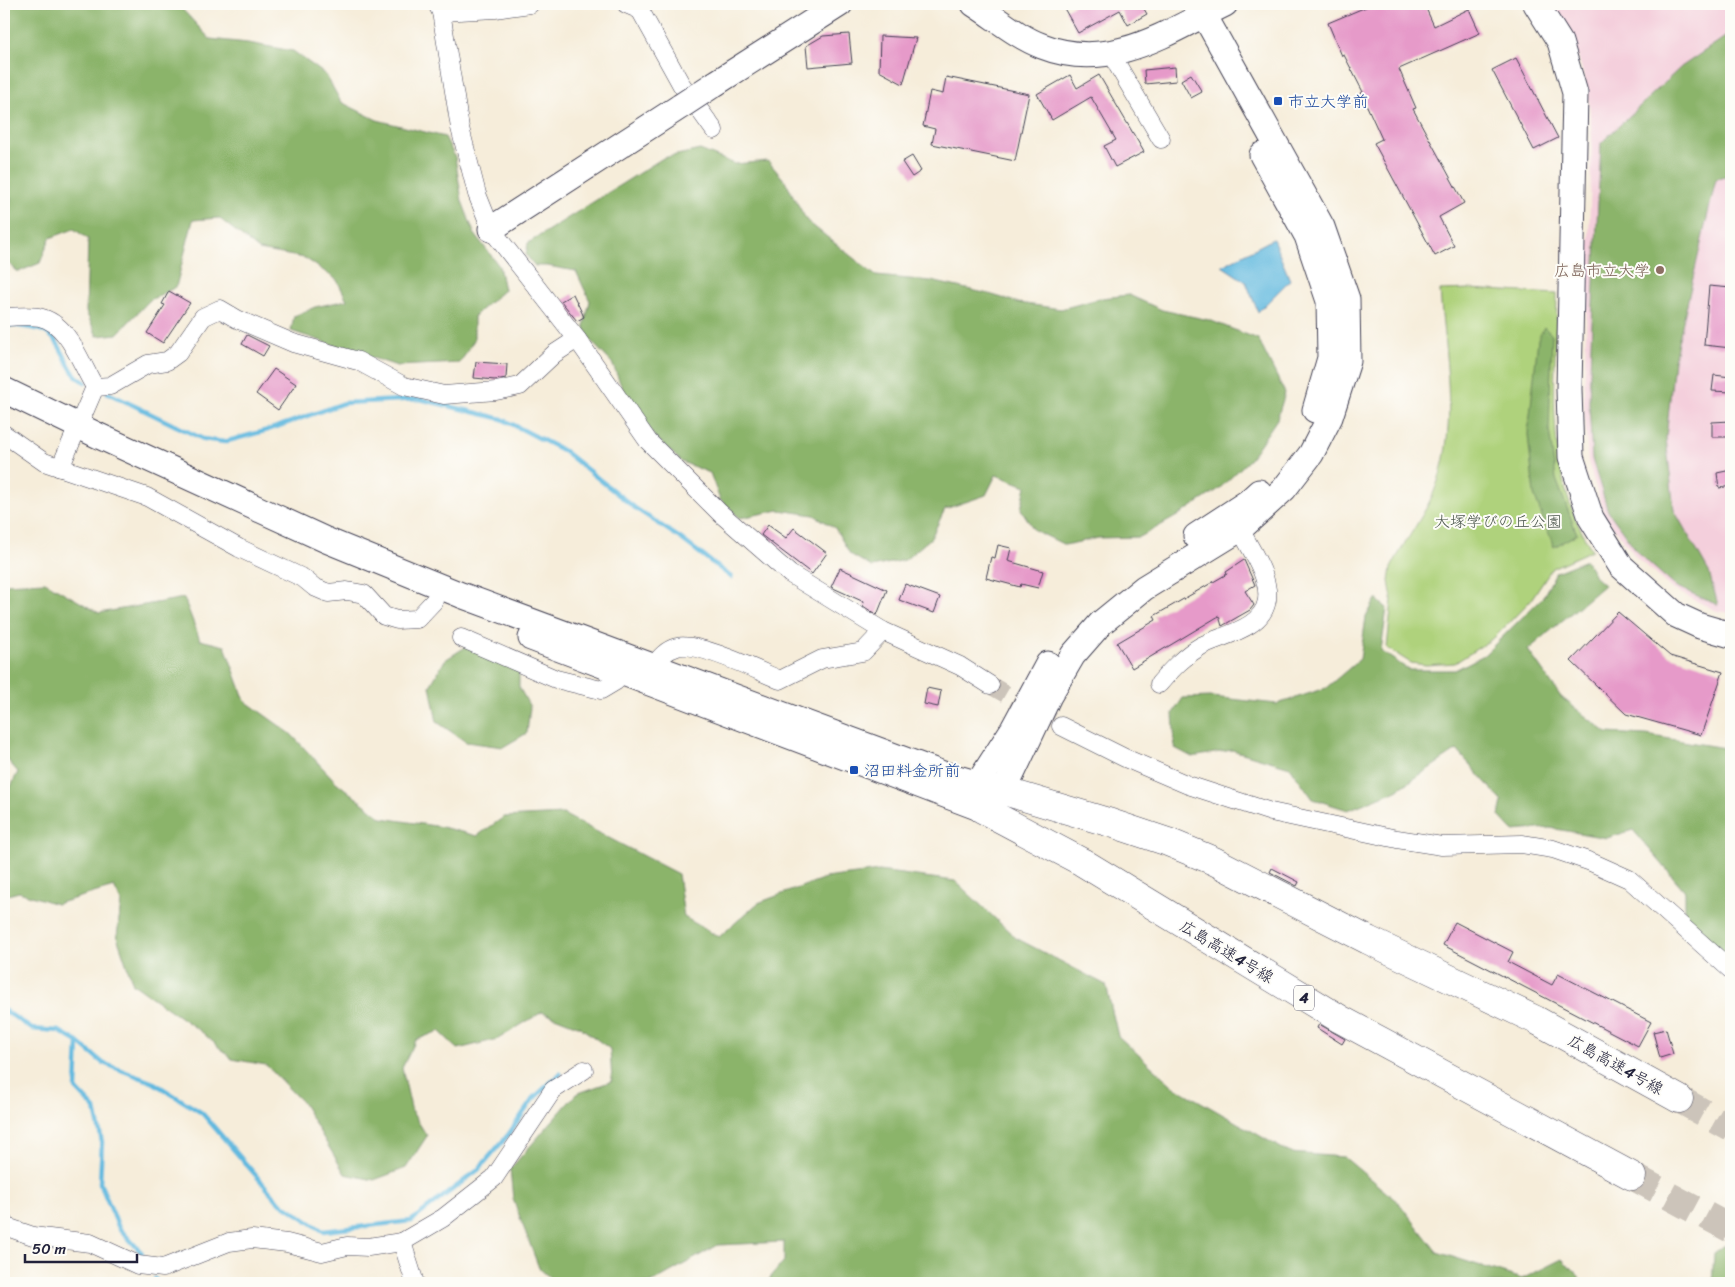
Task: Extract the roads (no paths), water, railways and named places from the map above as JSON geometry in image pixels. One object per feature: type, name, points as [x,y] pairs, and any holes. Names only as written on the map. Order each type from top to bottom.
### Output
[{"type":"highway","name":"広島高速4号線","points":[[1004,791],[1121,826],[1168,842],[1214,861],[1368,940],[1536,1020],[1679,1099]]},
{"type":"highway","name":"広島高速4号線","points":[[980,796],[1082,862],[1340,1019],[1632,1176]]},
{"type":"street","points":[[530,4],[496,9],[439,8],[460,128],[476,194],[491,228],[577,339],[648,440],[720,512],[790,574],[883,631],[960,666],[990,685]]},
{"type":"street","points":[[626,4],[640,10],[681,84],[714,130]]},
{"type":"street","points":[[491,228],[840,4]]},
{"type":"street","points":[[974,4],[1042,46],[1077,54],[1114,53],[1148,44],[1199,10]]},
{"type":"street","points":[[1536,4],[1560,42],[1575,93],[1569,389],[1571,457],[1591,518],[1621,566],[1676,615],[1700,626],[1731,635]]},
{"type":"street","points":[[4,390],[76,432],[238,518],[434,601],[620,673],[980,796],[1004,791],[1073,655],[1100,623],[1144,588],[1240,529],[1284,489],[1311,454],[1330,417],[1348,361],[1347,300],[1322,227],[1199,10]]},
{"type":"street","points":[[980,796],[1013,729],[1059,645],[1089,612],[1134,574],[1248,502],[1272,478],[1298,446],[1314,413],[1320,395],[1330,358],[1329,301],[1307,236],[1199,10]]},
{"type":"street","points":[[1114,53],[1118,66],[1161,139]]},
{"type":"street","points":[[94,387],[110,386],[148,364],[167,361],[178,353],[203,316],[220,309],[293,343],[358,361],[404,386],[444,395],[496,391],[520,386],[554,354],[577,339]]},
{"type":"street","points":[[4,317],[38,317],[52,322],[68,338],[94,387],[60,468]]},
{"type":"street","points":[[4,408],[76,432],[326,540],[461,595],[654,666],[980,796]]},
{"type":"street","points":[[4,434],[44,462],[147,497],[182,518],[303,578],[314,587],[328,593],[347,591],[364,594],[384,616],[396,620],[417,619],[434,601]]},
{"type":"street","points":[[1159,684],[1186,656],[1201,646],[1248,625],[1259,616],[1267,600],[1264,576],[1240,529]]},
{"type":"street","points":[[654,666],[661,655],[678,646],[701,648],[780,680],[822,659],[863,652],[883,631]]},
{"type":"street","points":[[460,638],[556,679],[601,690],[616,681],[620,673]]},
{"type":"street","points":[[1061,726],[1125,758],[1188,785],[1271,812],[1442,846],[1522,844],[1553,849],[1591,862],[1629,879],[1731,970]]},
{"type":"street","points":[[4,1222],[7,1227],[33,1236],[90,1243],[138,1265],[163,1268],[229,1242],[252,1239],[287,1243],[322,1252],[347,1246],[368,1247],[402,1242],[443,1218],[494,1178],[553,1090],[584,1070]]},
{"type":"street","points":[[402,1242],[416,1283]]},
{"type":"water","points":[[1273,239],[1290,280],[1258,312],[1246,282],[1222,266]]},
{"type":"waterway","points":[[7,325],[43,331],[51,336],[61,349],[73,372],[85,382]]},
{"type":"waterway","points":[[108,393],[203,439],[224,442],[268,430],[344,403],[420,399],[502,419],[564,451],[635,508],[680,538],[731,577]]},
{"type":"waterway","points":[[4,1010],[32,1029],[59,1031],[78,1042],[76,1089],[95,1109],[102,1142],[100,1183],[119,1228],[142,1253]]},
{"type":"waterway","points":[[78,1042],[103,1063],[154,1083],[202,1113],[278,1201],[323,1231],[411,1221],[478,1170],[508,1135],[533,1099],[560,1074]]},
{"type":"waterway","points":[[155,1279],[158,1283]]},
{"type":"tunnel","points":[[990,685],[1061,726]]},
{"type":"tunnel","points":[[1679,1099],[1731,1128]]},
{"type":"tunnel","points":[[1632,1176],[1731,1229]]},
{"type":"place","name":"市立大学前","points":[[1278,101]]},
{"type":"place","name":"広島市立大学","points":[[1660,270]]},
{"type":"place","name":"沼田料金所前","points":[[854,770]]},
{"type":"park label","name":"大塚学びの丘公園","points":[[1498,521]]}]
